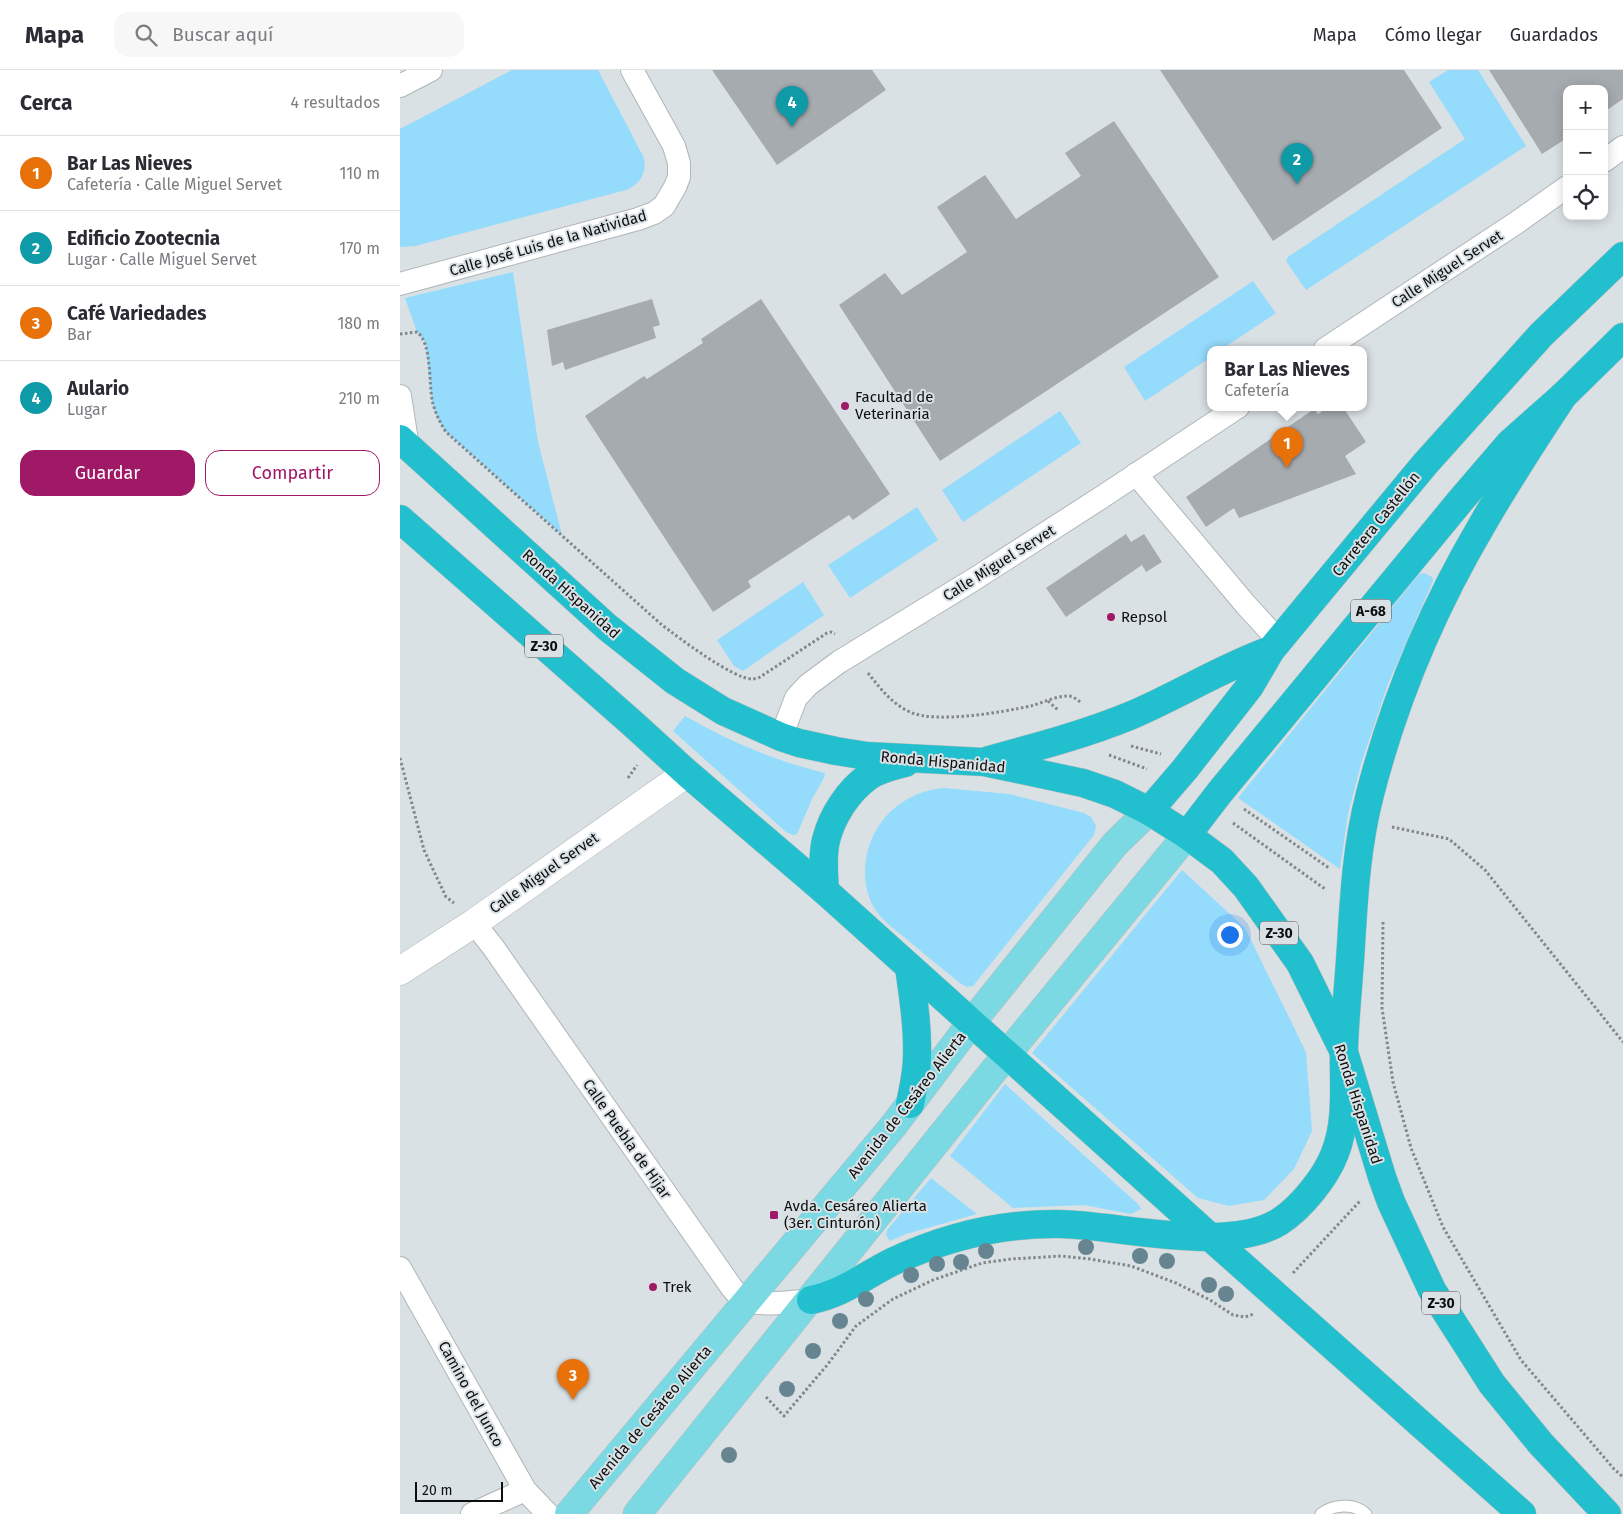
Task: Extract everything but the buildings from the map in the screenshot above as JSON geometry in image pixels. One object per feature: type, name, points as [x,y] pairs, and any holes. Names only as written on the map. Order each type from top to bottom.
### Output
[{"type":"highway","name":"Carretera Castellón","points":[[1149,811],[1250,686],[1275,646],[1425,464],[1541,335],[1623,256]]},
{"type":"highway","name":"A-68","points":[[1187,835],[1220,792],[1510,443],[1563,396],[1623,337]]},
{"type":"highway","points":[[811,1300],[829,1296],[923,1248],[979,1231],[1012,1225],[1061,1224],[1210,1237],[1235,1236],[1257,1232],[1278,1223],[1293,1212],[1310,1194],[1336,1152],[1343,1118],[1346,1089],[1344,1052],[1354,886],[1359,841],[1382,754],[1418,654],[1443,599],[1480,528],[1510,477],[1563,396]]},
{"type":"highway","name":"Ronda Hispanidad","points":[[404,443],[606,627],[695,695],[723,711],[781,737],[836,751],[867,756],[916,760],[984,762],[1083,783],[1115,794],[1149,811],[1187,835],[1222,861],[1246,887],[1300,963],[1344,1052],[1391,1202],[1432,1290],[1492,1384],[1541,1444],[1608,1514]]},
{"type":"highway","name":"Z-30","points":[[400,519],[687,774],[825,891],[1522,1514]]},
{"type":"highway","points":[[984,762],[1073,736],[1130,716],[1232,665],[1275,646]]},
{"type":"highway","points":[[825,891],[824,860],[826,841],[833,820],[842,804],[853,790],[870,776],[884,768],[916,760]]},
{"type":"highway","points":[[909,966],[914,1003],[917,1058],[916,1075],[910,1104]]},
{"type":"main road","name":"Calle Miguel Servet","points":[[400,971],[474,923],[687,774]]},
{"type":"main road","name":"Avenida de Cesáreo Alierta","points":[[569,1514],[910,1104],[972,1022],[1115,844],[1149,811]]},
{"type":"main road","points":[[637,1514],[1007,1054],[1187,835]]},
{"type":"street","points":[[400,86],[431,70]]},
{"type":"street","name":"Calle José Luis de la Natividad","points":[[400,284],[638,219],[654,213],[664,206],[677,182],[679,162],[674,146],[632,70]]},
{"type":"street","points":[[1608,157],[1623,147]]},
{"type":"street","name":"Calle Miguel Servet","points":[[1330,346],[1563,190]]},
{"type":"street","points":[[400,396],[404,443]]},
{"type":"street","name":"Calle Miguel Servet","points":[[781,737],[796,698],[808,684],[839,662],[973,580],[1102,497],[1232,411]]},
{"type":"street","points":[[1136,474],[1240,598],[1275,646]]},
{"type":"street","name":"Calle Puebla de Híjar","points":[[474,923],[493,946],[719,1271],[739,1296],[747,1300]]},
{"type":"street","name":"Camino del Junco","points":[[400,1268],[525,1490],[548,1514]]},
{"type":"street","points":[[747,1300],[785,1302],[811,1300]]},
{"type":"street","points":[[472,1514],[525,1490]]},
{"type":"lane","points":[[1321,1514],[1335,1507],[1349,1507],[1366,1514]]},
{"type":"path","points":[[400,334],[417,332],[425,342],[432,402],[437,418],[455,442],[693,649],[746,678],[754,680],[827,633],[834,633],[837,636]]},
{"type":"path","points":[[695,695],[723,666]]},
{"type":"path","points":[[862,667],[891,699],[911,713],[924,716],[956,716],[987,713],[1030,706],[1069,696],[1086,707]]},
{"type":"path","points":[[627,779],[654,743]]},
{"type":"path","points":[[1128,744],[1164,756]]},
{"type":"path","points":[[400,758],[424,850],[446,897],[474,923]]},
{"type":"path","points":[[1239,806],[1333,871]]},
{"type":"path","points":[[1364,821],[1449,839],[1485,870],[1623,1042]]},
{"type":"path","points":[[449,905],[461,897]]},
{"type":"path","points":[[1383,918],[1382,1008],[1394,1082],[1411,1148],[1443,1227],[1521,1360],[1614,1469],[1623,1477]]},
{"type":"shaded area","points":[[512,70],[598,70],[643,156],[645,167],[639,181],[626,190],[415,246],[400,247],[400,129]]},
{"type":"shaded area","points":[[1448,70],[1478,70],[1526,146],[1306,290],[1286,261],[1288,257],[1465,139],[1429,82]]},
{"type":"shaded area","points":[[513,272],[538,442],[562,535],[446,432],[437,418],[432,402],[425,342],[417,332],[405,298]]},
{"type":"shaded area","points":[[1253,281],[1276,313],[1226,346],[1207,346],[1207,360],[1145,401],[1124,367]]},
{"type":"shaded area","points":[[1060,411],[1081,443],[963,522],[942,490]]},
{"type":"shaded area","points":[[917,507],[938,540],[850,598],[828,565]]},
{"type":"shaded area","points":[[1424,573],[1432,577],[1433,581],[1388,684],[1361,764],[1348,814],[1340,869],[1238,798],[1419,574]]},
{"type":"shaded area","points":[[803,582],[824,615],[743,671],[734,666],[717,640]]},
{"type":"shaded area","points":[[685,716],[753,750],[788,763],[825,773],[797,834],[793,835],[786,832],[673,731]]},
{"type":"shaded area","points":[[944,788],[1009,794],[1084,813],[1091,817],[1096,826],[1094,835],[973,986],[967,987],[884,920],[872,904],[866,884],[867,853],[880,824],[893,810],[908,799],[934,789]]},
{"type":"shaded area","points":[[1182,870],[1245,928],[1306,1052],[1312,1131],[1294,1169],[1264,1200],[1229,1206],[1198,1198],[1032,1053]]},
{"type":"shaded area","points":[[1005,1084],[1138,1204],[1141,1209],[1131,1214],[1084,1205],[1013,1208],[950,1156]]},
{"type":"shaded area","points":[[931,1178],[977,1214],[906,1234],[890,1241],[886,1235],[887,1230]]},
{"type":"place","name":"Aulario","points":[[792,127]]},
{"type":"place","name":"Edificio Zootecnia","points":[[1297,184]]},
{"type":"place","name":"Facultad de Veterinaria","points":[[845,406]]},
{"type":"place","name":"Bar Las Nieves","points":[[1287,468]]},
{"type":"place","name":"Repsol","points":[[1111,617]]},
{"type":"place","name":"Avda. Cesáreo Alierta (3er. Cinturón)","points":[[774,1215]]},
{"type":"place","name":"Trek","points":[[653,1287]]},
{"type":"place","name":"Café Variedades","points":[[573,1400]]}]
